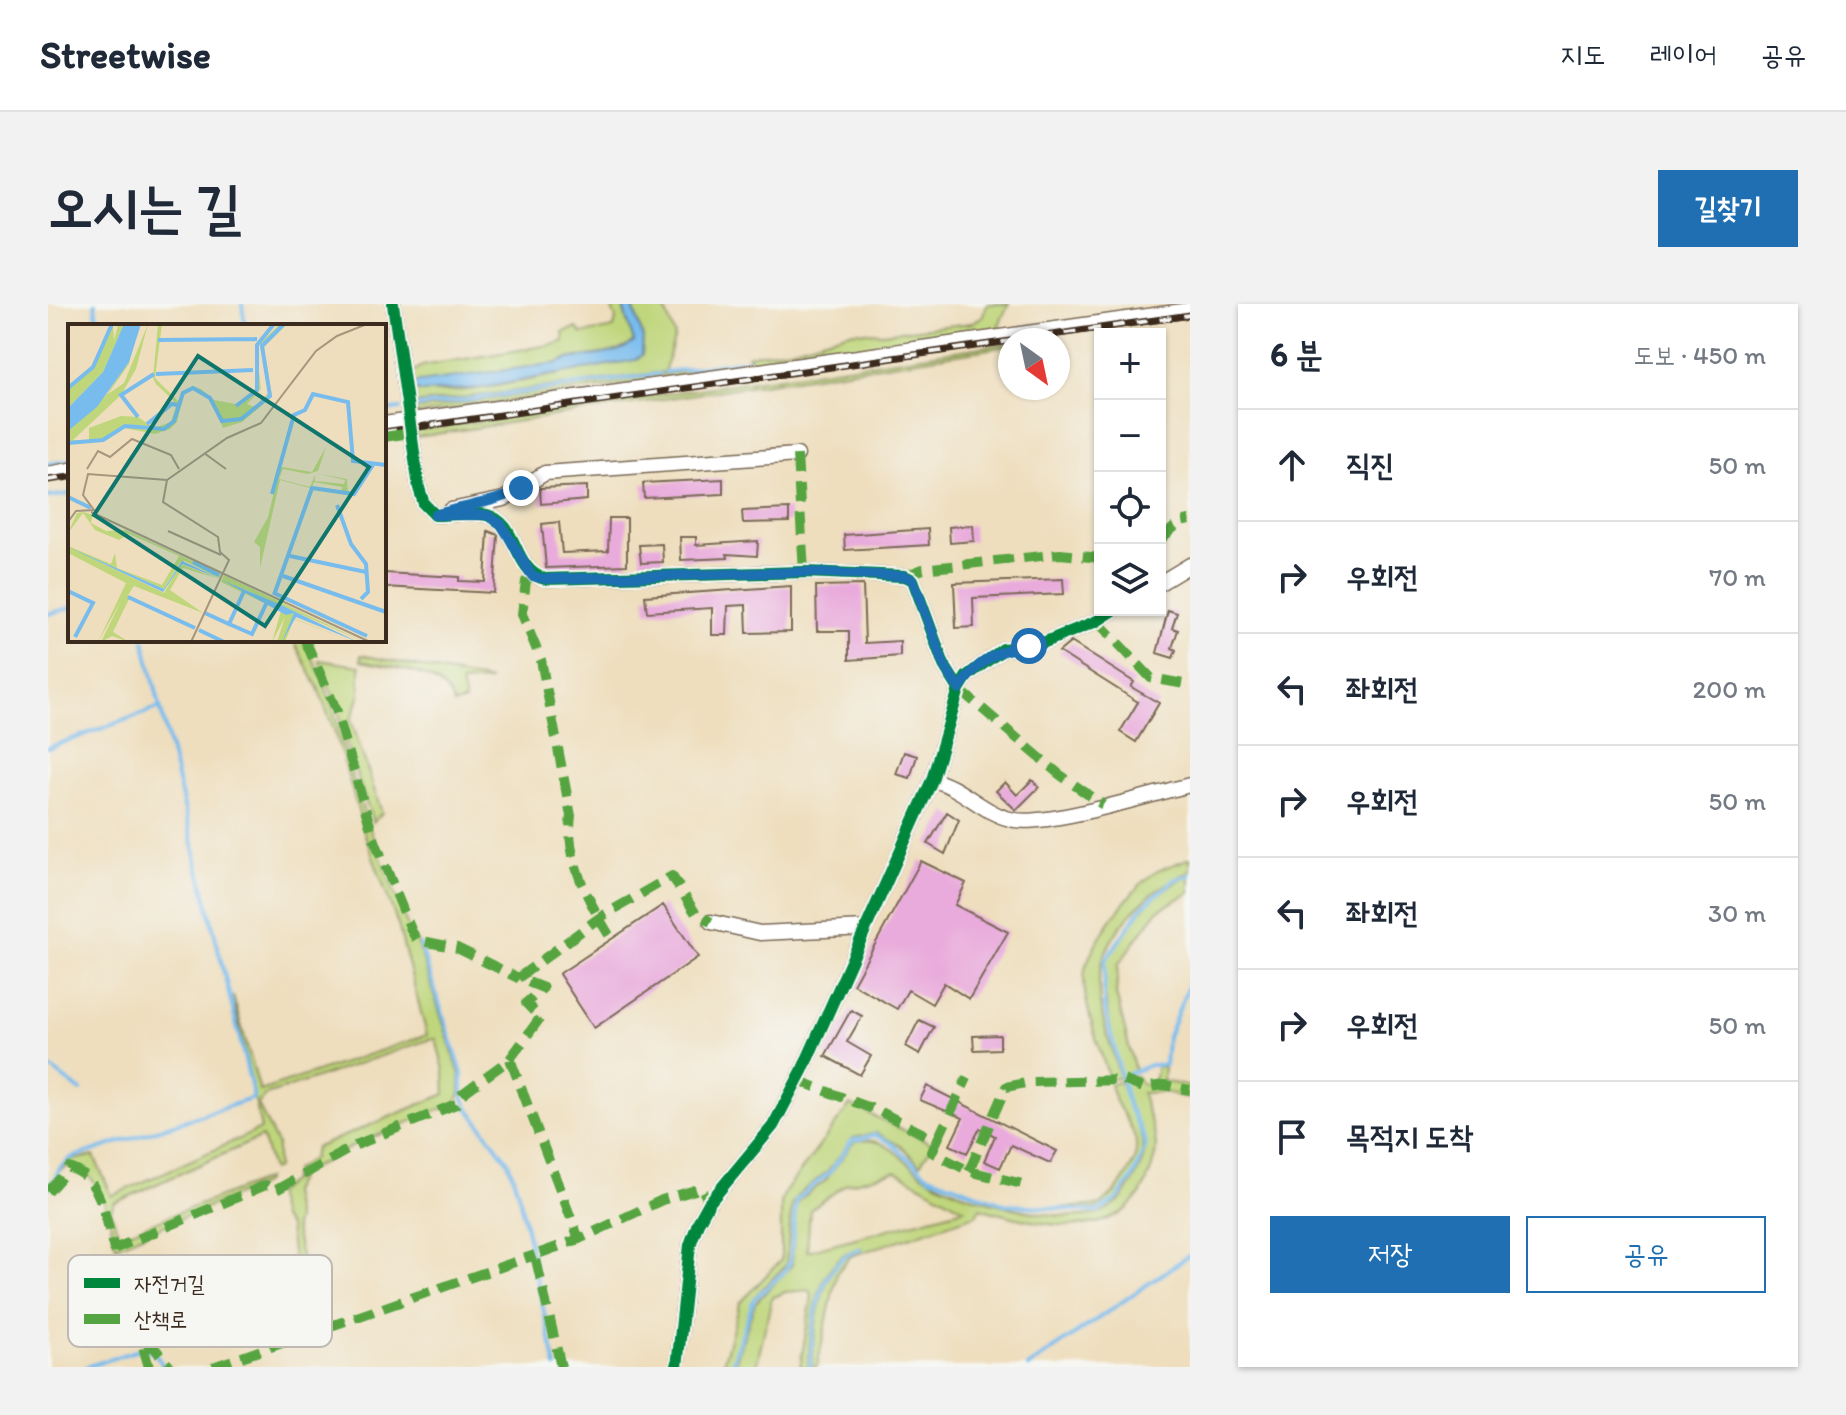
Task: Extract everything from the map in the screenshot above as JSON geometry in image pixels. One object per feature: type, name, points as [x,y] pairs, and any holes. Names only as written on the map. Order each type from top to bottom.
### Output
[{"type":"street","points":[[393,304],[419,488],[424,504],[435,515],[487,515],[501,524],[532,576],[545,579],[804,572],[905,576],[913,580],[944,665],[959,689]]},
{"type":"street","points":[[386,424],[1190,310]]},
{"type":"street","points":[[435,515],[458,507],[504,499],[545,473],[797,455]]},
{"type":"street","points":[[48,474],[68,470]]},
{"type":"street","points":[[1166,579],[1190,565]]},
{"type":"street","points":[[677,1367],[690,1245],[698,1223],[709,1203],[773,1126],[932,780],[959,689],[967,676],[1003,649],[1040,644],[1105,616]]},
{"type":"street","points":[[932,780],[949,783],[1014,820],[1058,815],[1190,785]]},
{"type":"street","points":[[711,922],[760,933],[866,928]]},
{"type":"green space","points":[[610,304],[622,304],[634,342],[625,347],[559,363],[411,384],[410,368],[414,371],[422,366],[564,342],[563,332],[577,328],[582,334],[614,328],[616,319]]},
{"type":"green space","points":[[632,304],[663,304],[675,336],[664,372],[414,404],[412,389],[432,392],[491,387],[642,355],[643,338]]},
{"type":"green space","points":[[987,304],[1009,304],[996,331],[414,415],[413,410],[753,362],[747,355],[790,349],[854,331],[882,333],[972,323],[982,317]]},
{"type":"green space","points":[[998,345],[998,348],[416,437],[415,431]]},
{"type":"green space","points":[[294,642],[303,642],[329,696],[370,830],[410,933],[417,942],[460,1075],[460,1094],[455,1103],[357,1144],[292,1179],[295,1170],[313,1158],[315,1148],[445,1094],[444,1070],[436,1039],[266,1095],[258,1105],[277,1144],[277,1168],[272,1170],[262,1137],[114,1203],[111,1211],[119,1236],[266,1179],[263,1184],[116,1246],[103,1198],[90,1177],[69,1166],[60,1171],[71,1160],[94,1156],[112,1196],[261,1129],[233,996],[260,1091],[427,1035],[398,925],[365,835],[337,738],[318,688]]},
{"type":"green space","points":[[361,655],[490,681],[461,683],[465,701],[454,705],[448,693],[428,678],[415,672],[361,661]]},
{"type":"green space","points":[[319,660],[360,666],[360,695],[351,720],[382,813],[373,822],[338,709]]},
{"type":"green space","points":[[1190,858],[1190,872],[1157,890],[1142,903],[1106,951],[1101,970],[1100,999],[1120,1078],[1109,1079],[1086,1001],[1084,977],[1087,965],[1101,935],[1134,891],[1156,872]]},
{"type":"green space","points":[[1190,876],[1190,893],[1158,910],[1118,965],[1116,994],[1135,1071],[1128,1073],[1128,1077],[1137,1076],[1142,1084],[1153,1087],[1157,1066],[1164,1067],[1163,1081],[1190,1087],[1190,1099],[1165,1092],[1142,1093],[1156,1140],[1156,1152],[1146,1183],[1133,1203],[1116,1216],[1072,1226],[1024,1220],[980,1208],[976,1215],[851,1256],[837,1272],[817,1367],[812,1367],[824,1289],[839,1263],[861,1248],[846,1254],[834,1264],[818,1296],[808,1367],[800,1367],[812,1296],[810,1290],[785,1292],[772,1298],[756,1367],[734,1367],[755,1303],[792,1265],[795,1208],[799,1200],[825,1181],[854,1142],[885,1145],[918,1171],[943,1185],[1014,1208],[1064,1216],[1086,1216],[1103,1212],[1120,1200],[1143,1160],[1145,1143],[1129,1104],[1115,1054],[1105,989],[1106,961],[1147,905]],"holes":[[[896,1171],[964,1209],[807,1251],[810,1210],[846,1184]]]},
{"type":"green space","points":[[1121,1082],[1142,1140],[1137,1169],[1118,1196],[1103,1207],[1087,1210],[1059,1208],[1101,1205],[1128,1174],[1136,1144],[1110,1084]]},
{"type":"green space","points":[[850,1105],[933,1144],[920,1165],[902,1147],[877,1133],[853,1138],[828,1171],[798,1195],[792,1204],[786,1265],[754,1297],[730,1367],[722,1367],[740,1303],[781,1260],[781,1202],[785,1192]]},
{"type":"green space","points":[[300,1176],[291,1192],[301,1255],[292,1255],[289,1228],[281,1218],[275,1193]]},
{"type":"water","points":[[622,304],[632,304],[643,338],[642,355],[635,360],[481,388],[423,392],[412,389],[412,383],[558,363],[625,348],[634,342]]},
{"type":"building","points":[[723,479],[723,494],[644,498],[643,483]]},
{"type":"building","points":[[587,486],[587,500],[541,504],[540,488]]},
{"type":"building","points":[[789,509],[789,522],[743,523],[742,511]]},
{"type":"building","points":[[609,518],[627,518],[627,565],[546,568],[542,524],[559,522],[562,553],[608,551]]},
{"type":"building","points":[[973,525],[974,541],[950,543],[949,527]]},
{"type":"building","points":[[928,529],[929,545],[845,550],[844,535]]},
{"type":"building","points":[[488,531],[498,535],[494,593],[386,587],[386,573],[459,577],[459,581],[485,582]]},
{"type":"building","points":[[680,537],[696,537],[696,545],[758,541],[757,556],[727,554],[728,558],[681,560]]},
{"type":"building","points":[[662,544],[663,562],[641,563],[639,545]]},
{"type":"building","points":[[1063,579],[1064,594],[973,598],[974,627],[956,628],[954,583]]},
{"type":"building","points":[[863,585],[865,643],[900,641],[900,656],[849,660],[849,631],[817,631],[816,586]]},
{"type":"building","points":[[791,586],[791,632],[747,633],[746,605],[728,606],[727,635],[712,635],[712,608],[647,612],[645,596]]},
{"type":"building","points":[[1168,610],[1177,613],[1172,628],[1178,630],[1172,648],[1176,650],[1173,658],[1157,653]]},
{"type":"building","points":[[1071,642],[1134,682],[1131,687],[1159,703],[1136,742],[1120,732],[1138,702],[1059,652]]},
{"type":"building","points":[[904,752],[917,756],[910,778],[896,774]]},
{"type":"building","points":[[1032,780],[1039,787],[1016,810],[996,791],[1005,782],[1017,795]]},
{"type":"building","points":[[947,812],[959,820],[945,854],[928,844]]},
{"type":"building","points":[[921,861],[966,883],[955,905],[1008,932],[969,999],[944,983],[932,1004],[908,990],[897,1009],[853,984]]},
{"type":"building","points":[[663,905],[698,957],[594,1028],[559,974]]},
{"type":"building","points":[[851,1010],[862,1016],[847,1042],[871,1056],[860,1075],[825,1056]]},
{"type":"building","points":[[919,1020],[934,1027],[920,1054],[906,1046]]},
{"type":"building","points":[[1000,1035],[1000,1049],[974,1050],[973,1036]]},
{"type":"building","points":[[927,1086],[1057,1151],[1050,1163],[1011,1145],[1000,1168],[984,1161],[995,1136],[980,1128],[967,1153],[950,1145],[963,1118],[920,1100]]},
{"type":"waterway","points":[[95,304],[98,324]]},
{"type":"waterway","points":[[242,304],[245,324]]},
{"type":"waterway","points":[[665,372],[747,360]]},
{"type":"waterway","points":[[414,407],[659,374]]},
{"type":"waterway","points":[[386,411],[400,409]]},
{"type":"waterway","points":[[48,464],[68,460]]},
{"type":"waterway","points":[[48,497],[68,494]]},
{"type":"waterway","points":[[48,614],[68,609]]},
{"type":"waterway","points":[[48,1189],[60,1168],[71,1158],[254,1098],[144,642]]},
{"type":"waterway","points":[[48,748],[158,708]]},
{"type":"waterway","points":[[731,1367],[754,1299],[785,1271],[790,1262],[796,1200],[830,1172],[852,1141],[875,1135],[889,1142],[929,1176],[1005,1204],[1097,1212],[1116,1200],[1132,1179],[1145,1147],[1143,1135],[1128,1105],[1104,1005],[1105,961],[1143,906],[1174,880],[1190,875]]},
{"type":"waterway","points":[[420,945],[462,1073],[462,1094],[468,1108],[508,1162],[518,1192],[556,1367]]},
{"type":"waterway","points":[[1129,1074],[1150,1065],[1165,1065],[1167,1039],[1190,981]]},
{"type":"waterway","points":[[48,1066],[81,1091]]},
{"type":"waterway","points":[[810,1367],[815,1316],[825,1282],[845,1256],[860,1249]]},
{"type":"waterway","points":[[1028,1367],[1190,1255]]},
{"type":"waterway","points":[[86,1367],[144,1348],[156,1355],[164,1367]]},
{"type":"railway","points":[[1070,332],[1190,315]]},
{"type":"railway","points":[[386,432],[998,343]]},
{"type":"railway","points":[[48,480],[68,477]]},
{"type":"marked path","points":[[386,437],[410,433]]},
{"type":"marked path","points":[[797,455],[804,572]]},
{"type":"marked path","points":[[1166,535],[1180,522],[1190,520]]},
{"type":"marked path","points":[[905,576],[923,569],[1060,554],[1094,557]]},
{"type":"marked path","points":[[532,576],[526,581],[522,614],[541,660],[571,816],[571,847],[586,893],[609,935]]},
{"type":"marked path","points":[[1097,621],[1151,678],[1190,685]]},
{"type":"marked path","points":[[306,642],[336,709],[373,836],[417,940],[457,948],[518,978]]},
{"type":"marked path","points":[[959,689],[1059,774],[1103,805]]},
{"type":"marked path","points":[[116,1255],[114,1249],[266,1185],[276,1190],[356,1145],[456,1104],[462,1094],[510,1059],[540,1018],[526,1003],[543,988],[518,978],[599,918],[672,876],[696,914],[711,922]]},
{"type":"marked path","points":[[510,1059],[579,1239],[662,1200],[702,1188],[709,1203]]},
{"type":"marked path","points":[[937,1141],[967,1078]]},
{"type":"marked path","points":[[797,1080],[881,1112],[937,1141],[932,1152],[969,1171],[1026,1185]]},
{"type":"marked path","points":[[969,1171],[1006,1087],[1031,1082],[1123,1080],[1143,1088],[1164,1085],[1190,1090]]},
{"type":"marked path","points":[[48,1192],[69,1168],[89,1180],[101,1201],[114,1249]]},
{"type":"marked path","points":[[561,1367],[535,1255],[579,1239]]},
{"type":"marked path","points":[[332,1326],[535,1255]]},
{"type":"marked path","points":[[143,1347],[149,1367]]},
{"type":"marked path","points":[[144,1348],[148,1347]]},
{"type":"marked path","points":[[154,1347],[170,1367]]},
{"type":"marked path","points":[[213,1367],[270,1347]]},
{"type":"cycle path","points":[[393,304],[419,488],[424,504],[435,515],[475,513],[497,520],[511,536],[527,566],[545,579],[804,572],[905,576],[913,580],[944,665],[959,689]]},
{"type":"cycle path","points":[[677,1367],[690,1245],[698,1223],[709,1203],[773,1126],[802,1071],[932,780],[959,689],[967,676],[1003,649],[1040,644],[1105,616]]},
{"type":"route","points":[[521,488],[504,499],[458,507],[435,515],[487,515],[501,524],[522,564],[532,576],[545,579],[613,580],[804,572],[905,576],[913,580],[944,665],[959,689],[967,676],[1003,649],[1029,646]]}]
